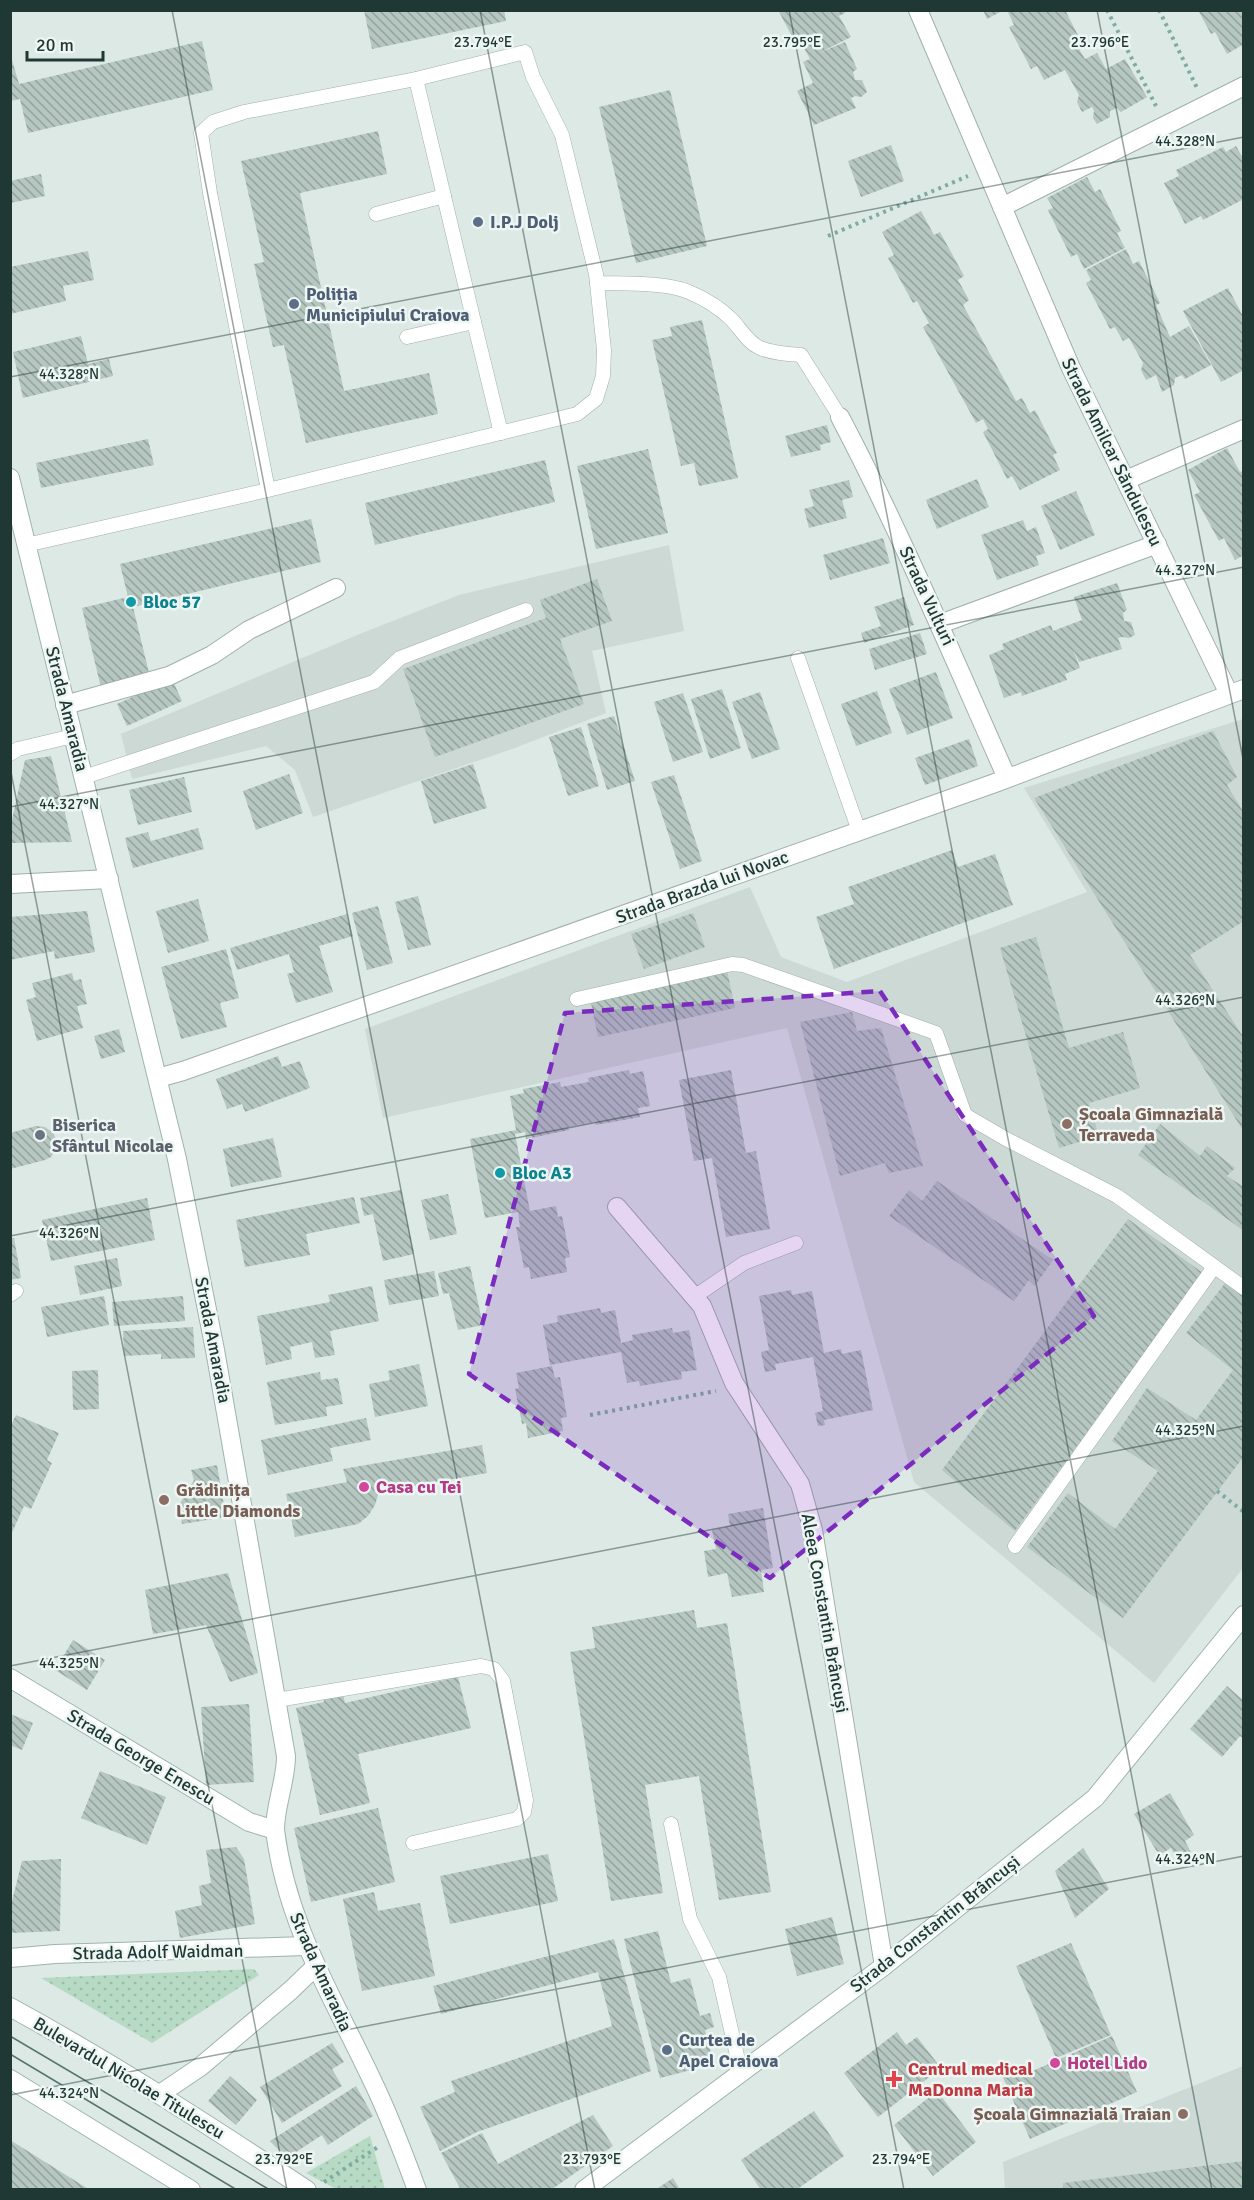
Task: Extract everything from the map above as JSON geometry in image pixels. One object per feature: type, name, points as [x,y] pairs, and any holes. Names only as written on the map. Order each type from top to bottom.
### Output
[{"type":"street","name":"Strada Amilcar Săndulescu","points":[[918,10],[1071,368],[1157,544],[1236,692]]},
{"type":"street","points":[[1002,207],[1244,86]]},
{"type":"street","name":"Strada Vulturi","points":[[840,417],[870,474],[940,624],[1007,778]]},
{"type":"street","points":[[1126,480],[1244,429]]},
{"type":"street","name":"Strada Amaradia","points":[[10,478],[158,1078],[216,1350],[277,1700],[286,1766],[277,1807],[275,1830],[292,1909],[305,1946],[373,2080],[417,2190]]},
{"type":"street","points":[[940,624],[1157,544]]},
{"type":"street","points":[[65,705],[169,676],[212,656],[249,630],[336,588]]},
{"type":"street","name":"Strada Brazda lui Novac","points":[[158,1078],[859,831],[1236,692]]},
{"type":"street","points":[[10,884],[109,879]]},
{"type":"street","name":"Aleea Constantin Brâncuși","points":[[617,1207],[702,1305],[737,1387],[800,1484],[813,1530],[884,1966]]},
{"type":"street","name":"Strada Constantin Brâncuși","points":[[584,2190],[884,1966],[1095,1798],[1244,1615]]},
{"type":"street","name":"Strada George Enescu","points":[[10,1678],[249,1822],[275,1830]]},
{"type":"street","name":"Strada Adolf Waidman","points":[[10,1958],[55,1954],[305,1946]]},
{"type":"street","points":[[160,2094],[200,2067],[315,1967]]},
{"type":"street","name":"Bulevardul Nicolae Titulescu","points":[[10,2007],[79,2044],[313,2188]]},
{"type":"street","points":[[10,2079],[191,2190]]},
{"type":"lane","points":[[27,545],[268,490],[577,414],[596,399],[603,376],[604,350],[597,283],[562,135],[533,77],[525,52],[416,79],[244,112],[213,122],[201,133],[210,193],[268,490]]},
{"type":"lane","points":[[416,79],[501,433]]},
{"type":"lane","points":[[376,214],[444,196]]},
{"type":"lane","points":[[597,283],[652,285],[687,291],[715,306],[732,319],[741,333],[758,347],[775,352],[801,355],[840,417]]},
{"type":"lane","points":[[407,337],[474,322]]},
{"type":"lane","points":[[84,777],[374,682],[400,658],[526,610]]},
{"type":"lane","points":[[798,658],[859,831]]},
{"type":"lane","points":[[10,754],[18,749],[73,736]]},
{"type":"lane","points":[[577,999],[732,964],[743,965],[936,1033],[965,1115],[1006,1139],[1117,1196],[1244,1288]]},
{"type":"lane","points":[[694,1297],[744,1263],[796,1243]]},
{"type":"lane","points":[[1015,1546],[1214,1267]]},
{"type":"lane","points":[[277,1700],[481,1666],[494,1669],[503,1680],[526,1800],[524,1812],[517,1819],[413,1843]]},
{"type":"lane","points":[[671,1824],[690,1919],[719,1977],[741,2073]]},
{"type":"path","points":[[1107,10],[1166,126]]},
{"type":"path","points":[[1159,10],[1206,106]]},
{"type":"path","points":[[828,236],[986,168]]},
{"type":"path","points":[[590,1415],[737,1387]]},
{"type":"path","points":[[1217,1491],[1244,1512]]},
{"type":"path","points":[[313,2188],[378,2147],[381,2158]]},
{"type":"highlighted area","points":[[880,991],[1094,1316],[770,1578],[469,1374],[565,1013]]},
{"type":"shaded area","points":[[669,545],[684,631],[592,651],[606,713],[512,749],[313,817],[295,770],[266,746],[132,779],[121,734],[459,595]]},
{"type":"shaded area","points":[[1243,719],[1243,1568],[1154,1683],[914,1482],[787,1028],[383,1118],[365,1029],[750,887],[781,957],[847,982],[1087,892],[1024,788]]},
{"type":"shaded area","name":"Școala Gimnazială Traian","points":[[1243,2066],[1243,2189],[1005,2189],[1003,2162]]},
{"type":"green space","points":[[254,1969],[259,1975],[152,2043],[41,1978]]},
{"type":"green space","points":[[370,2136],[385,2189],[336,2189],[306,2173]]},
{"type":"building","points":[[364,10],[504,10],[506,21],[372,49]]},
{"type":"building","points":[[778,10],[844,10],[845,13],[839,16],[851,37],[819,53],[845,42],[857,69],[853,72],[855,80],[862,80],[867,92],[861,97],[851,98],[856,108],[814,125],[797,91],[813,83],[803,62],[810,59],[798,37],[794,40]]},
{"type":"building","points":[[983,10],[1004,10],[987,19]]},
{"type":"building","points":[[1007,10],[1065,10],[1084,47],[1079,49],[1085,59],[1097,53],[1106,69],[1125,59],[1147,97],[1121,112],[1117,108],[1110,111],[1110,117],[1097,124],[1093,118],[1092,107],[1082,112],[1077,102],[1079,95],[1065,70],[1044,80],[1037,66],[1031,69],[1009,27],[1014,25]]},
{"type":"building","points":[[1198,10],[1244,10],[1244,44],[1227,54],[1215,32],[1211,34]]},
{"type":"building","points":[[202,41],[213,90],[28,133],[20,99],[10,101],[10,53],[19,84]]},
{"type":"building","points":[[670,90],[707,246],[636,263],[599,107]]},
{"type":"building","name":"Poliția Municipiului Craiova","points":[[378,131],[387,174],[300,193],[344,391],[429,373],[438,414],[306,443],[284,345],[273,347],[254,264],[264,262],[241,161]]},
{"type":"building","points":[[891,145],[904,181],[861,197],[848,161]]},
{"type":"building","points":[[1236,146],[1244,160],[1244,199],[1203,220],[1201,216],[1185,224],[1164,183],[1179,176],[1176,170],[1223,147],[1226,152]]},
{"type":"building","points":[[41,174],[45,196],[10,203],[10,181]]},
{"type":"building","points":[[1087,177],[1095,192],[1100,189],[1121,231],[1117,233],[1125,248],[1084,269],[1077,254],[1071,257],[1048,210],[1053,208],[1047,198]]},
{"type":"building","points":[[921,211],[934,235],[940,232],[964,276],[958,280],[969,300],[963,305],[1016,401],[1022,398],[1030,413],[1035,410],[1057,453],[1053,455],[1060,470],[1020,490],[1012,476],[1007,479],[983,432],[988,429],[983,419],[976,423],[923,327],[929,323],[917,301],[913,303],[888,258],[894,255],[882,232]]},
{"type":"building","points":[[1126,249],[1133,264],[1139,261],[1160,303],[1156,305],[1170,337],[1189,326],[1211,365],[1185,379],[1182,375],[1175,378],[1174,385],[1162,392],[1156,375],[1146,380],[1141,370],[1143,363],[1129,338],[1123,341],[1115,327],[1110,329],[1086,283],[1091,280],[1086,270]]},
{"type":"building","points":[[88,251],[94,280],[63,286],[66,301],[10,314],[10,267]]},
{"type":"building","points":[[1228,288],[1244,318],[1244,370],[1221,382],[1183,311]]},
{"type":"building","points":[[702,320],[738,478],[699,486],[694,463],[681,466],[652,340],[672,336],[670,327]]},
{"type":"building","points":[[81,336],[88,364],[109,359],[113,376],[23,398],[13,352]]},
{"type":"building","points":[[827,425],[831,442],[820,445],[821,450],[791,457],[785,436]]},
{"type":"building","points":[[148,439],[154,465],[41,488],[36,463]]},
{"type":"building","points":[[1227,448],[1240,472],[1244,470],[1244,555],[1235,560],[1224,538],[1219,541],[1194,495],[1200,492],[1188,470]]},
{"type":"building","points":[[648,449],[668,533],[596,549],[577,466]]},
{"type":"building","points":[[545,460],[555,502],[375,545],[365,503]]},
{"type":"building","points":[[977,479],[989,507],[937,529],[926,500]]},
{"type":"building","points":[[849,480],[853,497],[842,500],[847,518],[809,528],[804,509],[814,506],[809,490]]},
{"type":"building","points":[[1076,491],[1095,535],[1060,550],[1041,506]]},
{"type":"building","name":"Bloc 57","points":[[311,519],[321,562],[133,607],[150,677],[101,688],[82,608],[128,597],[120,564]]},
{"type":"building","points":[[1023,520],[1027,531],[1036,527],[1045,553],[1036,556],[1039,565],[997,580],[981,535]]},
{"type":"building","points":[[883,538],[890,563],[830,580],[823,555]]},
{"type":"building","points":[[597,579],[612,621],[560,639],[584,704],[435,757],[403,669],[546,618],[540,600]]},
{"type":"building","points":[[1117,583],[1127,610],[1123,613],[1124,621],[1131,622],[1135,635],[1129,638],[1118,638],[1122,649],[1079,662],[1073,649],[1080,668],[1065,674],[1067,680],[1022,696],[1021,692],[1004,698],[989,655],[1004,649],[1002,644],[1051,625],[1053,631],[1082,620],[1074,597]]},
{"type":"building","points":[[904,597],[914,625],[864,643],[861,633],[881,626],[874,607]]},
{"type":"building","points":[[920,633],[927,654],[875,670],[869,649]]},
{"type":"building","points":[[936,672],[953,718],[907,735],[889,689]]},
{"type":"building","points":[[172,679],[182,701],[127,726],[117,704]]},
{"type":"building","points":[[722,689],[741,748],[710,759],[691,699]]},
{"type":"building","points":[[877,691],[892,733],[856,746],[841,704]]},
{"type":"building","points":[[760,692],[780,749],[752,759],[732,702]]},
{"type":"building","points":[[683,693],[703,752],[673,762],[654,702]]},
{"type":"building","points":[[614,716],[635,781],[607,790],[587,724]]},
{"type":"building","points":[[581,727],[599,786],[568,796],[549,737]]},
{"type":"building","points":[[1213,731],[1237,777],[1227,785],[1244,813],[1244,921],[1190,955],[1244,1038],[1244,1132],[1034,798]]},
{"type":"building","points":[[969,739],[978,766],[925,785],[915,758]]},
{"type":"building","points":[[51,756],[72,842],[10,843],[10,829],[25,760]]},
{"type":"building","points":[[473,764],[487,808],[434,824],[421,781]]},
{"type":"building","points":[[289,774],[303,813],[256,830],[243,791]]},
{"type":"building","points":[[674,775],[702,861],[680,869],[651,782]]},
{"type":"building","points":[[184,777],[192,812],[138,825],[129,790]]},
{"type":"building","points":[[198,828],[204,849],[133,868],[125,838],[148,832],[151,841]]},
{"type":"building","points":[[952,850],[958,867],[995,854],[1013,905],[834,969],[816,917],[854,904],[848,887]]},
{"type":"building","points":[[418,896],[431,945],[408,950],[395,902]]},
{"type":"building","points":[[198,899],[209,941],[168,953],[156,911]]},
{"type":"building","points":[[378,906],[393,963],[367,970],[352,913]]},
{"type":"building","points":[[87,911],[95,952],[55,959],[54,951],[10,960],[10,917]]},
{"type":"building","points":[[693,913],[705,947],[644,969],[631,934]]},
{"type":"building","points":[[347,914],[353,936],[319,946],[333,992],[296,1003],[287,974],[294,972],[289,954],[237,970],[230,948]]},
{"type":"building","name":"Școala Gimnazială Terraveda","points":[[1036,937],[1069,1048],[1123,1032],[1140,1088],[1089,1103],[1099,1136],[1059,1148],[1000,948]]},
{"type":"building","points":[[226,949],[239,998],[220,1003],[227,1027],[181,1039],[161,967]]},
{"type":"building","points":[[727,970],[735,1008],[598,1037],[590,998]]},
{"type":"building","points":[[72,973],[74,981],[81,979],[87,1004],[77,1006],[83,1028],[37,1041],[26,1000],[36,997],[32,983]]},
{"type":"building","points":[[852,1012],[857,1031],[881,1028],[923,1166],[889,1173],[885,1163],[840,1176],[800,1022]]},
{"type":"building","points":[[119,1029],[125,1052],[101,1059],[94,1036]]},
{"type":"building","points":[[278,1056],[282,1067],[300,1061],[310,1088],[245,1112],[242,1104],[227,1109],[216,1079]]},
{"type":"building","name":"Bloc A3","points":[[629,1070],[630,1074],[643,1071],[650,1106],[638,1108],[640,1117],[596,1125],[595,1122],[568,1127],[569,1130],[526,1139],[525,1132],[515,1134],[530,1211],[556,1206],[558,1217],[562,1216],[570,1257],[565,1258],[567,1272],[531,1279],[529,1267],[524,1268],[516,1227],[520,1227],[518,1212],[485,1218],[470,1139],[516,1130],[510,1096],[524,1093],[523,1089],[560,1082],[561,1087],[589,1082],[588,1078]]},
{"type":"building","points":[[731,1070],[746,1153],[756,1151],[770,1229],[726,1237],[712,1158],[694,1161],[679,1080]]},
{"type":"building","points":[[1160,1124],[1200,1156],[1207,1146],[1235,1168],[1227,1176],[1244,1187],[1244,1231],[1138,1155]]},
{"type":"building","points":[[36,1126],[45,1127],[53,1133],[56,1139],[55,1151],[45,1160],[10,1169],[10,1133]]},
{"type":"building","points":[[273,1138],[282,1177],[231,1187],[223,1149]]},
{"type":"building","points":[[937,1181],[1053,1260],[1035,1286],[1029,1280],[1014,1301],[889,1216],[909,1190],[922,1201]]},
{"type":"building","points":[[401,1190],[414,1254],[383,1261],[373,1214],[364,1216],[360,1198]]},
{"type":"building","points":[[448,1194],[457,1234],[430,1240],[421,1200]]},
{"type":"building","points":[[354,1197],[360,1223],[306,1234],[310,1255],[245,1267],[236,1220]]},
{"type":"building","points":[[147,1198],[155,1240],[51,1261],[42,1220]]},
{"type":"building","points":[[1128,1219],[1203,1273],[1015,1531],[942,1470]]},
{"type":"building","points":[[14,1238],[21,1278],[10,1280],[10,1239]]},
{"type":"building","points":[[117,1258],[122,1286],[80,1295],[74,1266]]},
{"type":"building","points":[[470,1266],[483,1325],[458,1330],[449,1293],[443,1294],[438,1273]]},
{"type":"building","points":[[434,1271],[439,1296],[389,1305],[384,1280]]},
{"type":"building","points":[[1226,1282],[1244,1296],[1244,1456],[1123,1618],[1027,1547],[1068,1493],[1115,1529],[1158,1471],[1112,1441],[1147,1388],[1196,1420],[1233,1370],[1186,1333]]},
{"type":"building","points":[[372,1286],[379,1321],[330,1331],[335,1355],[315,1358],[312,1342],[290,1347],[292,1359],[266,1365],[257,1316],[330,1302],[328,1295]]},
{"type":"building","points":[[791,1290],[792,1295],[812,1291],[824,1353],[841,1349],[842,1354],[861,1350],[873,1410],[824,1420],[825,1425],[818,1426],[815,1413],[823,1411],[813,1357],[775,1364],[776,1370],[765,1372],[761,1352],[769,1350],[759,1296]]},
{"type":"building","points":[[104,1296],[109,1325],[47,1337],[41,1307]]},
{"type":"building","points":[[183,1296],[185,1321],[114,1326],[112,1302]]},
{"type":"building","points":[[600,1308],[601,1313],[615,1310],[621,1343],[633,1340],[632,1335],[672,1328],[673,1333],[689,1330],[697,1370],[681,1372],[682,1379],[640,1386],[639,1381],[627,1383],[621,1352],[550,1365],[543,1325],[558,1322],[557,1316]]},
{"type":"building","points":[[193,1327],[195,1358],[161,1359],[161,1354],[124,1356],[123,1331]]},
{"type":"building","points":[[419,1364],[428,1406],[375,1417],[369,1384],[390,1380],[388,1371]]},
{"type":"building","points":[[552,1366],[555,1378],[560,1377],[567,1417],[561,1418],[563,1431],[528,1438],[526,1423],[522,1424],[515,1389],[519,1388],[516,1373]]},
{"type":"building","points":[[98,1370],[99,1409],[73,1410],[72,1371]]},
{"type":"building","points":[[320,1372],[321,1380],[338,1378],[343,1404],[326,1407],[327,1416],[275,1425],[267,1382]]},
{"type":"building","points":[[16,1415],[59,1433],[47,1460],[52,1463],[31,1509],[24,1506],[10,1537],[10,1427]]},
{"type":"building","points":[[366,1418],[371,1440],[330,1448],[333,1461],[268,1475],[261,1440]]},
{"type":"building","name":"Casa cu Tei","points":[[482,1445],[487,1473],[379,1492],[368,1516],[358,1524],[295,1537],[286,1494],[347,1482],[343,1469]]},
{"type":"building","points":[[217,1465],[226,1517],[182,1524],[179,1505],[194,1480],[191,1470]]},
{"type":"building","points":[[763,1508],[773,1568],[761,1570],[764,1592],[732,1597],[727,1573],[708,1577],[704,1551],[716,1549],[712,1530],[730,1526],[728,1514]]},
{"type":"building","points":[[228,1573],[258,1673],[230,1682],[206,1625],[153,1634],[145,1590]]},
{"type":"building","points":[[694,1610],[697,1628],[727,1623],[771,1892],[719,1900],[699,1776],[645,1785],[663,1893],[611,1901],[570,1652],[595,1648],[592,1627]]},
{"type":"building","points":[[73,1640],[105,1660],[87,1690],[55,1670]]},
{"type":"building","points":[[458,1677],[471,1728],[358,1754],[370,1803],[320,1815],[296,1708],[324,1702],[322,1695],[342,1690],[345,1703]]},
{"type":"building","points":[[1227,1686],[1244,1701],[1244,1739],[1240,1736],[1222,1757],[1190,1729]]},
{"type":"building","points":[[249,1704],[254,1782],[206,1785],[201,1707]]},
{"type":"building","points":[[10,1714],[33,1723],[22,1750],[10,1745]]},
{"type":"building","points":[[100,1771],[166,1797],[147,1845],[81,1818]]},
{"type":"building","points":[[1170,1793],[1194,1835],[1185,1841],[1191,1852],[1178,1860],[1171,1848],[1159,1855],[1134,1814]]},
{"type":"building","points":[[378,1808],[395,1882],[311,1902],[294,1828]]},
{"type":"building","points":[[236,1847],[244,1859],[255,1924],[180,1938],[175,1911],[202,1905],[199,1886],[211,1883],[206,1850]]},
{"type":"building","points":[[1083,1848],[1109,1889],[1075,1918],[1055,1871]]},
{"type":"building","points":[[548,1854],[558,1901],[450,1924],[440,1876]]},
{"type":"building","points":[[61,1859],[60,1931],[10,1933],[10,1909],[22,1861]]},
{"type":"building","points":[[374,1892],[378,1911],[420,1903],[435,1976],[362,1991],[343,1899]]},
{"type":"building","points":[[832,1917],[844,1964],[797,1976],[785,1929]]},
{"type":"building","points":[[658,1931],[671,1983],[690,1978],[700,2016],[710,2013],[714,2027],[705,2030],[714,2064],[660,2078],[624,1939]]},
{"type":"building","points":[[614,1939],[651,2071],[477,2132],[440,2151],[420,2107],[455,2092],[451,2081],[612,2026],[598,1972],[441,2014],[433,1986]]},
{"type":"building","points":[[1071,1943],[1111,2035],[1056,2058],[1016,1966]]},
{"type":"building","points":[[897,2032],[906,2045],[917,2037],[941,2068],[878,2117],[844,2073]]},
{"type":"building","points":[[1112,2036],[1137,2092],[1030,2139],[1001,2073],[1023,2063],[1028,2073]]},
{"type":"building","points":[[332,2043],[344,2062],[332,2069],[342,2086],[282,2123],[260,2087]]},
{"type":"building","points":[[230,2076],[257,2100],[236,2125],[208,2101]]},
{"type":"building","points":[[356,2086],[373,2116],[328,2145],[322,2135],[287,2158],[270,2141]]},
{"type":"building","points":[[937,2091],[976,2142],[933,2176],[894,2125]]},
{"type":"building","points":[[814,2111],[844,2156],[796,2190],[761,2190],[741,2160]]},
{"type":"building","points":[[593,2115],[613,2146],[551,2190],[461,2190],[441,2153],[482,2133],[498,2164]]},
{"type":"building","points":[[10,2140],[90,2190],[10,2190]]},
{"type":"building","points":[[1244,2161],[1244,2190],[1063,2190],[1063,2183]]},
{"type":"building","points":[[673,2178],[680,2190],[655,2190]]},
{"type":"tram line","points":[[10,2036],[270,2190]]},
{"type":"tram line","points":[[10,2054],[237,2190]]},
{"type":"place","name":"I.P.J Dolj","points":[[478,222]]},
{"type":"place","name":"Poliția Municipiului Craiova","points":[[294,304]]},
{"type":"place","name":"Bloc 57","points":[[131,602]]},
{"type":"place","name":"Școala Gimnazială Terraveda","points":[[1067,1124]]},
{"type":"place","name":"Biserica Sfântul Nicolae","points":[[40,1135]]},
{"type":"place","name":"Bloc A3","points":[[500,1173]]},
{"type":"place","name":"Casa cu Tei","points":[[364,1487]]},
{"type":"place","name":"Grădinița Little Diamonds","points":[[164,1500]]},
{"type":"place","name":"Curtea de Apel Craiova","points":[[667,2050]]},
{"type":"place","name":"Hotel Lido","points":[[1055,2063]]},
{"type":"place","name":"Centrul medical MaDonna Maria","points":[[894,2079]]},
{"type":"place","name":"Școala Gimnazială Traian","points":[[1183,2114]]}]
